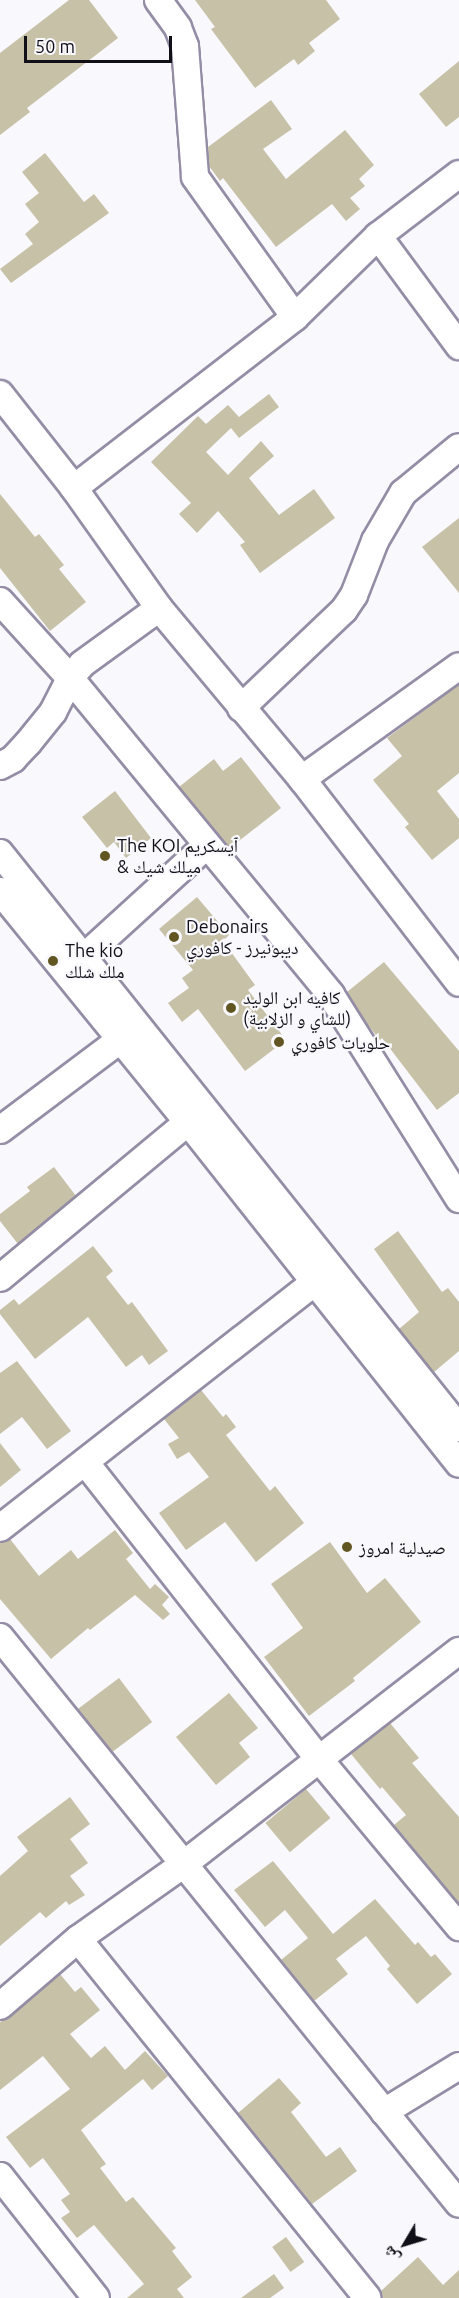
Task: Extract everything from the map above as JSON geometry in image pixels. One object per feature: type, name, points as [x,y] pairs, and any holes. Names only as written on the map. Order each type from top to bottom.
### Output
[{"type":"street","points":[[158,0],[178,28],[185,46],[195,177],[295,317]]},
{"type":"street","points":[[74,488],[295,317],[378,236],[459,174]]},
{"type":"street","points":[[378,236],[459,346]]},
{"type":"street","points":[[0,394],[74,488],[159,608],[302,779],[459,983]]},
{"type":"street","points":[[241,708],[344,610],[354,595],[375,541],[403,493],[459,447]]},
{"type":"street","points":[[0,601],[70,678],[331,995],[459,1199]]},
{"type":"street","points":[[0,766],[13,759],[53,712],[70,678],[82,664],[159,608]]},
{"type":"street","points":[[302,779],[459,666]]},
{"type":"street","points":[[84,957],[206,846]]},
{"type":"street","points":[[0,853],[459,1428]]},
{"type":"street","points":[[0,891],[188,1122],[459,1464]]},
{"type":"street","points":[[0,1130],[120,1040],[155,1045]]},
{"type":"street","points":[[0,1278],[188,1122]]},
{"type":"street","points":[[0,1528],[314,1282]]},
{"type":"street","points":[[85,1462],[319,1759],[459,1927]]},
{"type":"street","points":[[0,1637],[459,2204]]},
{"type":"street","points":[[3,1997],[78,1939],[184,1864],[459,1651]]},
{"type":"street","points":[[78,1939],[368,2298]]},
{"type":"street","points":[[384,2112],[459,2066]]},
{"type":"street","points":[[0,2176],[96,2298]]},
{"type":"building","points":[[69,0],[89,0],[118,38],[27,108],[30,112],[0,135],[0,53]]},
{"type":"building","points":[[195,0],[326,0],[340,19],[309,43],[315,51],[298,65],[294,59],[255,88],[211,29],[215,27]]},
{"type":"building","points":[[459,61],[459,117],[446,127],[419,94]]},
{"type":"building","points":[[271,100],[292,129],[263,149],[286,179],[345,130],[374,165],[359,179],[365,186],[350,198],[360,209],[346,221],[332,204],[276,247],[223,178],[220,181],[209,166],[208,147]]},
{"type":"building","points":[[45,153],[84,202],[94,194],[109,213],[11,283],[0,269],[33,244],[25,234],[39,222],[25,204],[39,193],[22,172]]},
{"type":"building","points":[[269,394],[279,407],[239,438],[231,428],[206,452],[228,475],[261,441],[274,456],[249,478],[279,515],[314,489],[335,518],[260,573],[240,545],[245,542],[218,511],[197,533],[179,514],[191,503],[151,462],[198,416],[206,424],[228,405],[239,417]]},
{"type":"building","points":[[0,494],[35,537],[39,534],[64,565],[59,569],[86,602],[50,631],[0,568]]},
{"type":"building","points":[[459,518],[459,593],[422,547]]},
{"type":"building","points":[[459,684],[459,773],[437,791],[459,819],[459,838],[432,860],[405,827],[409,824],[373,780],[402,756],[387,738]]},
{"type":"building","points":[[241,757],[281,808],[230,848],[179,787],[214,759],[223,771]]},
{"type":"building","points":[[115,791],[151,838],[126,858],[114,842],[107,848],[82,817]]},
{"type":"building","points":[[197,897],[229,935],[223,941],[255,985],[248,990],[286,1040],[245,1071],[198,1009],[182,1022],[168,1003],[189,988],[182,978],[193,970],[159,929]]},
{"type":"building","points":[[384,962],[459,1051],[459,1093],[437,1110],[382,1038],[380,1040],[367,1024],[347,992]]},
{"type":"building","points":[[54,1167],[76,1196],[18,1244],[0,1221],[0,1214],[30,1191],[27,1187]]},
{"type":"building","points":[[398,1231],[442,1292],[448,1288],[459,1302],[459,1351],[434,1372],[399,1329],[419,1312],[374,1249]]},
{"type":"building","points":[[93,1246],[113,1271],[106,1277],[128,1305],[132,1302],[168,1351],[149,1365],[142,1355],[126,1367],[88,1317],[35,1359],[0,1314],[0,1310],[14,1299],[19,1305]]},
{"type":"building","points":[[17,1361],[71,1431],[47,1449],[22,1417],[0,1434],[0,1373]]},
{"type":"building","points":[[201,1390],[223,1417],[226,1414],[236,1427],[226,1435],[270,1491],[275,1486],[304,1523],[256,1562],[225,1522],[186,1550],[159,1513],[209,1477],[189,1452],[177,1459],[168,1444],[179,1438],[164,1419]]},
{"type":"building","points":[[0,1443],[21,1470],[0,1487]]},
{"type":"building","points":[[115,1530],[133,1553],[126,1559],[150,1589],[155,1584],[169,1597],[162,1605],[170,1614],[163,1620],[135,1595],[90,1630],[88,1628],[51,1659],[0,1599],[0,1543],[10,1539],[39,1576],[71,1550],[78,1559]]},
{"type":"building","points":[[330,1542],[367,1593],[385,1578],[421,1622],[353,1678],[355,1681],[309,1716],[264,1657],[303,1628],[271,1584]]},
{"type":"building","points":[[119,1678],[152,1722],[111,1753],[77,1709]]},
{"type":"building","points":[[229,1693],[258,1728],[239,1743],[250,1757],[216,1785],[176,1737]]},
{"type":"building","points":[[390,1723],[419,1758],[412,1763],[459,1817],[459,1904],[394,1825],[406,1815],[382,1787],[380,1789],[351,1754]]},
{"type":"building","points":[[306,1789],[330,1818],[290,1852],[265,1823]]},
{"type":"building","points":[[70,1797],[90,1824],[70,1839],[88,1863],[70,1876],[85,1895],[69,1905],[66,1901],[46,1918],[40,1912],[0,1946],[0,1876],[28,1851],[17,1837]]},
{"type":"building","points":[[273,1861],[333,1934],[375,1899],[415,1945],[418,1942],[431,1957],[435,1954],[452,1974],[417,2004],[387,1969],[390,1966],[366,1936],[336,1959],[348,1974],[314,2001],[281,1960],[308,1938],[285,1910],[265,1927],[234,1890]]},
{"type":"building","points":[[60,1974],[75,1992],[81,1987],[100,2010],[70,2034],[91,2058],[105,2046],[125,2070],[145,2051],[168,2076],[152,2090],[143,2079],[81,2130],[106,2164],[100,2168],[126,2202],[133,2197],[176,2248],[172,2251],[192,2277],[177,2289],[184,2298],[127,2298],[144,2284],[94,2225],[77,2238],[61,2218],[70,2212],[61,2200],[70,2194],[43,2158],[30,2168],[6,2137],[70,2089],[43,2056],[0,2090],[0,2022],[10,2017]]},
{"type":"building","points":[[279,2078],[301,2103],[291,2112],[326,2157],[340,2147],[357,2171],[312,2204],[238,2113]]},
{"type":"building","points":[[286,2237],[304,2262],[290,2272],[272,2247]]},
{"type":"building","points":[[418,2257],[443,2285],[459,2270],[459,2298],[383,2298],[381,2291]]},
{"type":"building","points":[[274,2274],[284,2288],[270,2298],[241,2298]]},
{"type":"place","name":"The KOI ٱيسكريم & ميلك شيك","points":[[105,856]]},
{"type":"place","name":"Debonairs ديبونيرز - كافوري","points":[[174,937]]},
{"type":"place","name":"The kio ملك شلك","points":[[53,961]]},
{"type":"place","name":"كافيه ابن الوليد (للشاي و الزلابية)","points":[[231,1008]]},
{"type":"place","name":"حلويات كافوري","points":[[279,1042]]},
{"type":"place","name":"صيدلية امروز","points":[[347,1547]]}]
